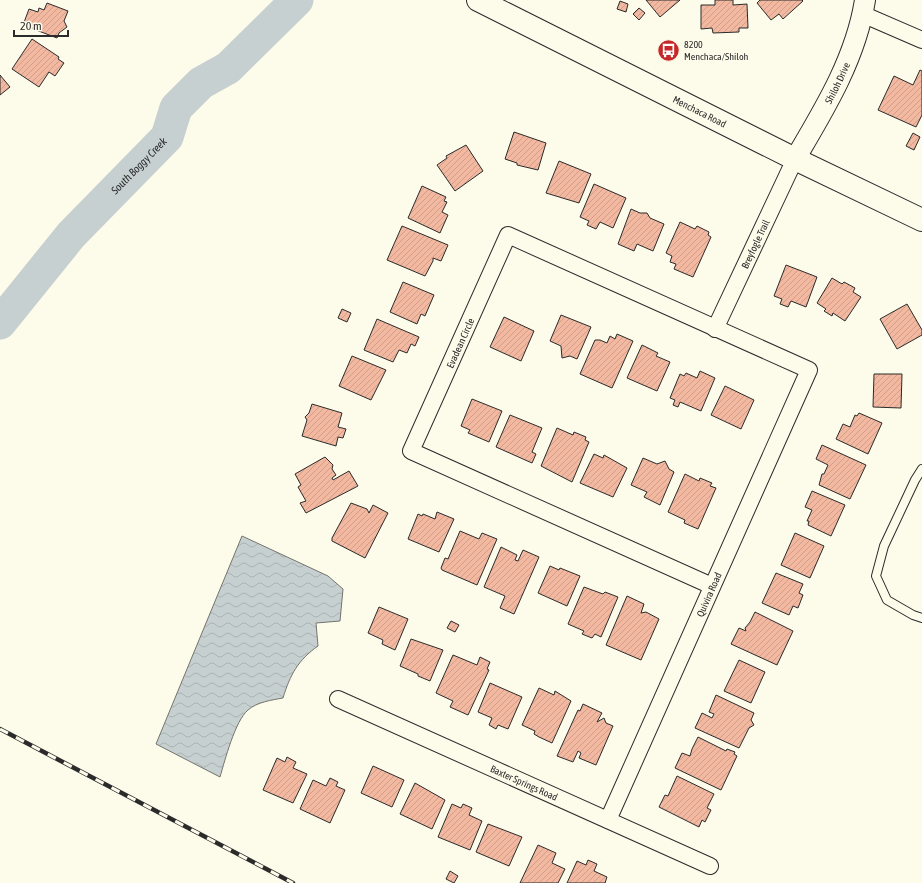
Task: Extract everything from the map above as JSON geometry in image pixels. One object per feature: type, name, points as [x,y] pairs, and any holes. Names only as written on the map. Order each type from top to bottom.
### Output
[{"type":"main road","name":"Menchaca Road","points":[[478,0],[795,159],[922,220]]},
{"type":"street","name":"Shiloh Drive","points":[[795,159],[848,60],[864,7]]},
{"type":"street","points":[[864,7],[922,40]]},
{"type":"street","name":"Breyfogle Trail","points":[[715,329],[795,159]]},
{"type":"street","name":"Evadean Circle","points":[[712,586],[411,451],[508,235],[809,370]]},
{"type":"street","name":"Quivira Road","points":[[608,820],[809,370]]},
{"type":"street","name":"Baxter Springs Road","points":[[338,699],[710,866]]},
{"type":"lane","points":[[922,469],[915,480],[884,546],[876,576],[887,600],[913,615],[922,618]]},
{"type":"water","points":[[242,536],[328,576],[343,589],[340,621],[316,623],[318,646],[300,663],[292,675],[283,698],[256,705],[243,715],[231,741],[220,777],[156,744]]},
{"type":"building","points":[[646,0],[680,0],[660,17]]},
{"type":"building","points":[[715,0],[733,0],[733,5],[747,4],[748,28],[739,28],[739,32],[713,33],[712,28],[701,29],[701,5],[715,5]]},
{"type":"building","points":[[760,0],[803,1],[783,19],[779,14],[771,20],[757,3]]},
{"type":"building","points":[[620,1],[628,4],[626,12],[617,9]]},
{"type":"building","points":[[47,3],[68,11],[64,21],[67,27],[59,33],[57,38],[23,25],[29,9],[38,12],[39,8],[44,10]]},
{"type":"building","points":[[639,8],[645,13],[639,20],[633,14]]},
{"type":"building","points":[[32,39],[59,57],[58,59],[64,63],[55,76],[49,72],[39,87],[12,69]]},
{"type":"building","points":[[920,70],[922,71],[922,115],[916,127],[878,110],[894,76],[913,85]]},
{"type":"building","points":[[0,75],[10,87],[0,95]]},
{"type":"building","points":[[514,132],[546,143],[538,170],[517,165],[517,163],[505,159]]},
{"type":"building","points":[[913,133],[920,137],[914,150],[906,146]]},
{"type":"building","points":[[466,145],[483,171],[455,191],[437,165],[447,158],[446,156]]},
{"type":"building","points":[[559,161],[591,174],[579,203],[546,193]]},
{"type":"building","points":[[594,184],[626,198],[613,228],[600,222],[596,229],[587,225],[589,221],[580,217]]},
{"type":"building","points":[[422,186],[446,197],[444,201],[447,202],[442,212],[448,215],[440,233],[408,218]]},
{"type":"building","points":[[631,209],[640,213],[647,213],[650,218],[664,224],[653,251],[637,244],[634,251],[618,244]]},
{"type":"building","points":[[680,222],[695,229],[697,226],[709,232],[708,235],[711,237],[693,277],[674,269],[676,264],[670,262],[672,256],[666,253]]},
{"type":"building","points":[[402,226],[448,245],[441,261],[433,258],[433,261],[425,276],[387,260]]},
{"type":"building","points":[[786,265],[817,277],[806,307],[791,301],[788,307],[780,304],[782,299],[774,296]]},
{"type":"building","points":[[832,278],[842,284],[844,282],[855,288],[853,292],[861,297],[845,321],[833,313],[832,316],[824,311],[826,309],[817,303]]},
{"type":"building","points":[[403,282],[434,295],[425,316],[421,314],[417,324],[390,312]]},
{"type":"building","points":[[907,304],[922,330],[922,335],[897,349],[880,319]]},
{"type":"building","points":[[342,309],[351,313],[347,322],[338,318]]},
{"type":"building","points":[[561,315],[591,327],[577,359],[570,356],[562,358],[561,346],[550,341]]},
{"type":"building","points":[[504,317],[534,331],[521,361],[490,347]]},
{"type":"building","points":[[377,319],[419,337],[415,346],[411,344],[407,353],[399,350],[393,362],[364,350]]},
{"type":"building","points":[[617,334],[633,341],[612,388],[580,374],[595,340],[600,340],[607,343],[610,336],[615,339]]},
{"type":"building","points":[[642,345],[658,353],[656,356],[670,362],[657,391],[627,378]]},
{"type":"building","points":[[352,356],[386,370],[371,400],[339,386]]},
{"type":"building","points":[[700,371],[715,378],[701,411],[680,402],[678,407],[673,405],[675,400],[670,398],[680,374],[684,376],[686,373],[697,378]]},
{"type":"building","points":[[874,374],[902,374],[901,408],[873,407]]},
{"type":"building","points":[[725,386],[754,400],[741,429],[711,415]]},
{"type":"building","points":[[472,399],[502,411],[489,442],[468,433],[470,430],[461,426]]},
{"type":"building","points":[[312,404],[342,413],[338,427],[346,429],[343,438],[338,437],[336,446],[302,436],[307,420],[305,417],[309,413]]},
{"type":"building","points":[[859,413],[882,423],[868,454],[836,439],[843,424],[850,427],[855,415],[857,416]]},
{"type":"building","points":[[510,415],[542,428],[532,452],[536,454],[532,463],[496,447]]},
{"type":"building","points":[[557,428],[573,435],[574,432],[586,437],[585,440],[589,442],[572,482],[541,466]]},
{"type":"building","points":[[822,445],[866,465],[850,499],[819,485],[822,474],[824,474],[828,465],[816,459]]},
{"type":"building","points":[[594,454],[603,458],[604,455],[627,468],[613,497],[580,483]]},
{"type":"building","points":[[325,457],[333,465],[332,469],[336,475],[332,478],[333,480],[349,471],[358,486],[306,513],[300,503],[306,501],[298,487],[301,485],[295,474]]},
{"type":"building","points":[[643,458],[657,464],[665,461],[669,469],[674,472],[660,505],[644,497],[647,492],[631,485]]},
{"type":"building","points":[[685,474],[699,481],[700,478],[712,483],[710,486],[716,488],[698,529],[684,523],[685,520],[668,512]]},
{"type":"building","points":[[812,491],[845,505],[831,536],[808,525],[809,521],[807,521],[812,510],[805,507]]},
{"type":"building","points":[[351,503],[367,509],[369,513],[373,505],[388,513],[365,558],[332,541],[332,538]]},
{"type":"building","points":[[437,512],[454,519],[439,552],[408,539],[418,514],[422,516],[423,514],[435,519]]},
{"type":"building","points":[[460,531],[479,539],[482,533],[497,539],[477,585],[442,570],[441,568],[445,558],[448,559]]},
{"type":"building","points":[[795,533],[824,546],[810,578],[781,565]]},
{"type":"building","points":[[501,547],[517,555],[515,560],[518,561],[523,550],[539,557],[514,614],[500,608],[505,596],[484,587]]},
{"type":"building","points":[[550,566],[559,570],[560,568],[580,576],[567,606],[538,593]]},
{"type":"building","points":[[776,573],[803,584],[799,593],[803,595],[798,608],[793,606],[789,615],[762,603]]},
{"type":"building","points":[[584,587],[603,594],[605,592],[618,597],[601,637],[595,634],[592,638],[582,634],[584,631],[568,624]]},
{"type":"building","points":[[627,596],[644,604],[641,613],[646,612],[659,619],[641,660],[606,645]]},
{"type":"building","points":[[379,607],[408,619],[395,650],[382,644],[383,640],[368,633]]},
{"type":"building","points":[[755,612],[793,631],[777,665],[731,644],[739,628],[746,631],[745,628]]},
{"type":"building","points":[[451,621],[459,625],[455,632],[447,628]]},
{"type":"building","points":[[411,639],[443,650],[430,681],[400,666]]},
{"type":"building","points":[[453,655],[477,665],[480,657],[490,662],[487,669],[489,670],[468,715],[450,707],[453,701],[436,693]]},
{"type":"building","points":[[739,660],[765,672],[751,703],[724,691]]},
{"type":"building","points":[[490,683],[522,697],[508,729],[498,725],[496,729],[489,725],[492,718],[478,712]]},
{"type":"building","points":[[539,688],[554,695],[555,691],[571,701],[552,743],[534,734],[535,731],[522,725]]},
{"type":"building","points":[[716,695],[754,713],[751,720],[754,725],[749,728],[739,748],[695,728],[702,713],[712,718],[714,714],[709,712]]},
{"type":"building","points":[[583,704],[602,713],[597,722],[604,718],[606,723],[613,726],[596,765],[579,758],[581,753],[578,751],[573,762],[557,756],[578,710],[580,711]]},
{"type":"building","points":[[698,737],[726,751],[727,749],[735,752],[734,754],[737,756],[721,790],[675,768],[682,753],[690,756]]},
{"type":"building","points":[[287,757],[296,762],[293,768],[307,774],[293,803],[263,790],[277,758],[285,762]]},
{"type":"building","points":[[373,766],[404,780],[392,807],[361,793]]},
{"type":"building","points":[[677,776],[714,794],[707,808],[711,810],[705,822],[702,820],[699,827],[659,807],[665,795],[668,796]]},
{"type":"building","points":[[330,778],[338,782],[336,786],[345,790],[330,823],[300,809],[313,780],[326,786]]},
{"type":"building","points":[[415,783],[445,800],[432,829],[400,814]]},
{"type":"building","points":[[452,804],[461,808],[463,804],[472,808],[469,815],[482,821],[470,850],[438,837]]},
{"type":"building","points":[[488,824],[522,837],[509,866],[476,852]]},
{"type":"building","points":[[538,845],[556,853],[552,863],[565,869],[558,883],[520,883]]},
{"type":"building","points":[[588,860],[597,864],[594,871],[607,877],[605,883],[567,883],[577,861],[586,865]]},
{"type":"building","points":[[450,871],[458,876],[454,883],[446,879]]},
{"type":"waterway","name":"South Boggy Creek","points":[[0,323],[71,235],[167,137],[176,108],[201,83],[228,68],[297,0]]},
{"type":"railway","points":[[0,729],[293,883]]},
{"type":"place","name":"8200 Menchaca/Shiloh","points":[[669,50]]}]
